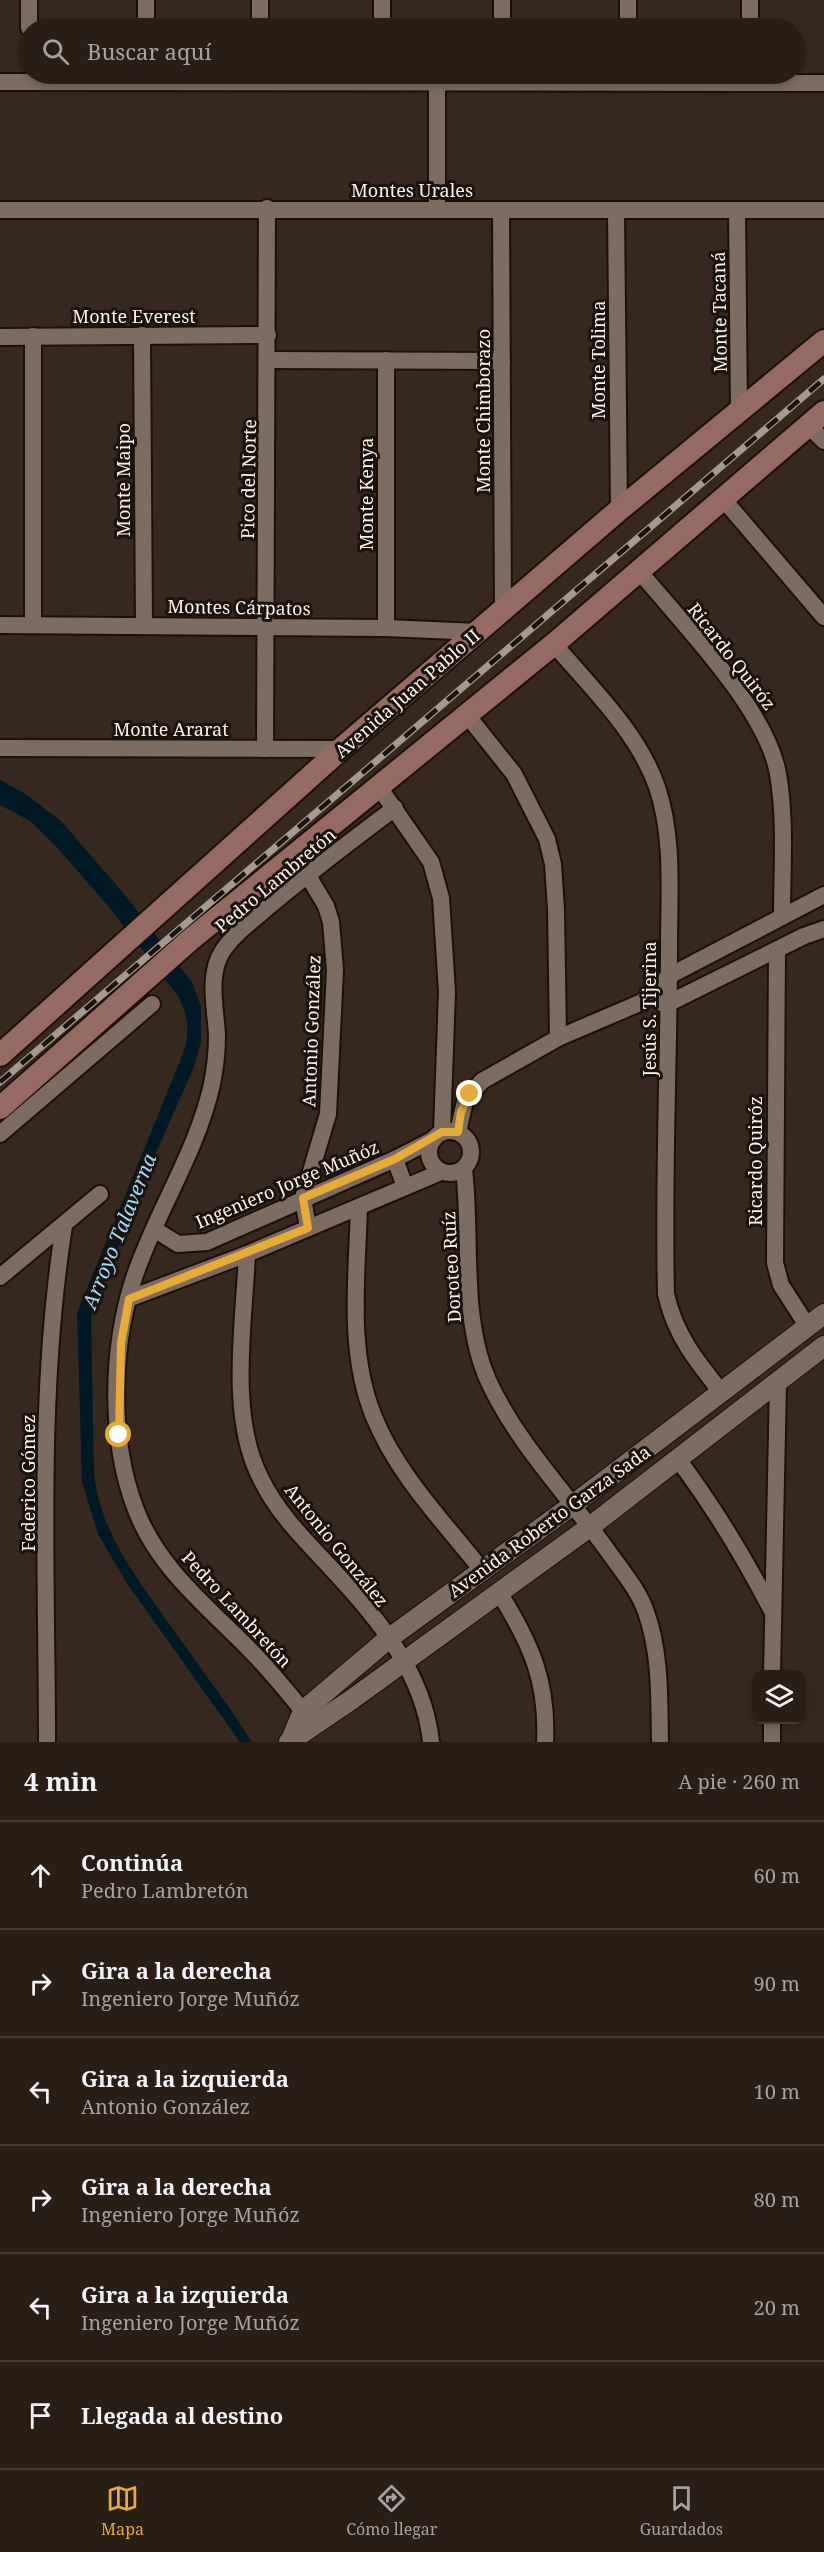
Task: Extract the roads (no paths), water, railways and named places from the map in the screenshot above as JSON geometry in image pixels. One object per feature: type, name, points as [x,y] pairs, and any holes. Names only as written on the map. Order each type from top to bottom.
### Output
[{"type":"main road","name":"Avenida Juan Pablo II","points":[[0,1055],[341,749],[619,510],[824,341]]},
{"type":"main road","points":[[0,1108],[190,940],[554,644],[724,500],[819,427]]},
{"type":"street","points":[[29,0],[29,18]]},
{"type":"street","points":[[146,0],[146,18]]},
{"type":"street","points":[[260,0],[260,18]]},
{"type":"street","points":[[382,0],[382,18]]},
{"type":"street","points":[[502,0],[502,18]]},
{"type":"street","points":[[628,0],[628,18]]},
{"type":"street","points":[[750,0],[750,18]]},
{"type":"street","points":[[0,82],[18,80]]},
{"type":"street","points":[[806,82],[824,83]]},
{"type":"street","points":[[437,84],[437,210]]},
{"type":"street","name":"Montes Urales","points":[[0,210],[267,208],[824,210]]},
{"type":"street","name":"Pico del Norte","points":[[265,749],[267,208]]},
{"type":"street","name":"Monte Chimborazo","points":[[501,210],[503,612]]},
{"type":"street","name":"Monte Tolima","points":[[616,210],[619,510]]},
{"type":"street","name":"Monte Tacaná","points":[[737,211],[740,412]]},
{"type":"street","name":"Monte Maipo","points":[[142,335],[144,625]]},
{"type":"street","name":"Monte Everest","points":[[0,337],[268,335]]},
{"type":"street","points":[[33,336],[33,625]]},
{"type":"street","points":[[268,360],[502,360]]},
{"type":"street","name":"Monte Kenya","points":[[386,360],[386,628]]},
{"type":"street","points":[[724,500],[824,617]]},
{"type":"street","name":"Ricardo Quiróz","points":[[640,572],[742,697],[762,727],[778,772],[782,916]]},
{"type":"street","name":"Montes Cárpatos","points":[[0,625],[386,628],[478,632]]},
{"type":"street","name":"Jesús S. Tijerina","points":[[554,644],[633,739],[657,787],[666,824],[669,855],[666,1294],[674,1325],[689,1353],[722,1393]]},
{"type":"street","points":[[467,715],[514,774],[547,839],[553,864],[556,909],[558,1038]]},
{"type":"street","name":"Monte Ararat","points":[[0,748],[341,749]]},
{"type":"street","points":[[380,787],[431,862],[441,898],[447,992],[445,1134]]},
{"type":"street","name":"Pedro Lambretón","points":[[314,1726],[251,1652],[172,1571],[151,1541],[137,1513],[126,1481],[119,1435],[121,1343],[129,1299],[154,1229],[192,1145],[212,1082],[217,1039],[214,985],[218,960],[223,950],[243,929],[307,874],[395,808]]},
{"type":"street","name":"Antonio González","points":[[307,874],[327,906],[331,922],[335,970],[328,1114],[303,1198],[308,1228]]},
{"type":"street","points":[[445,1134],[471,1144],[472,1154],[464,1169],[449,1174],[435,1167],[429,1154],[445,1134],[465,1101],[482,1082],[558,1038],[642,1002],[669,976],[824,895]]},
{"type":"street","points":[[642,1002],[669,1003],[804,936],[824,929]]},
{"type":"street","name":"Ricardo Quiróz","points":[[777,950],[775,1263],[781,1285],[808,1328]]},
{"type":"street","points":[[0,1134],[152,1004]]},
{"type":"street","name":"Ingeniero Jorge Muñóz","points":[[154,1229],[178,1244],[207,1242],[395,1159],[445,1134]]},
{"type":"street","points":[[395,1159],[405,1187]]},
{"type":"street","name":"Doroteo Ruíz","points":[[464,1169],[469,1213],[471,1314],[477,1349],[488,1378],[516,1431],[591,1526],[632,1585],[645,1609],[653,1636],[658,1670],[660,1742]]},
{"type":"street","points":[[129,1299],[247,1254],[441,1172]]},
{"type":"street","points":[[0,1276],[64,1226],[100,1194]]},
{"type":"street","points":[[359,1208],[356,1323],[359,1361],[373,1416],[406,1474],[481,1569]]},
{"type":"street","name":"Federico Gómez","points":[[46,1742],[47,1398],[50,1329],[64,1226]]},
{"type":"street","name":"Antonio González","points":[[247,1254],[241,1394],[244,1422],[260,1479],[295,1530],[350,1589],[405,1659],[422,1696],[431,1742]]},
{"type":"street","name":"Avenida Roberto Garza Sada","points":[[314,1726],[388,1639],[481,1569],[574,1504],[824,1314]]},
{"type":"street","name":"Avenida Roberto Garza Sada","points":[[290,1742],[500,1594],[824,1346]]},
{"type":"street","points":[[772,1670],[778,1382]]},
{"type":"street","points":[[677,1458],[739,1546],[773,1612]]},
{"type":"street","points":[[500,1594],[522,1630],[537,1665],[546,1707],[545,1742]]},
{"type":"street","points":[[772,1724],[772,1742]]},
{"type":"water","name":"Arroyo Talaverna","points":[[0,780],[24,793],[61,821],[125,895],[192,982],[201,1007],[201,1042],[194,1067],[152,1162],[91,1316],[94,1473],[103,1514],[121,1552],[252,1742],[240,1742],[126,1582],[98,1534],[82,1482],[77,1313],[183,1054],[187,1039],[186,1017],[178,996],[109,907],[55,845],[30,821],[0,805]]},
{"type":"railway","points":[[0,1082],[824,379]]}]
